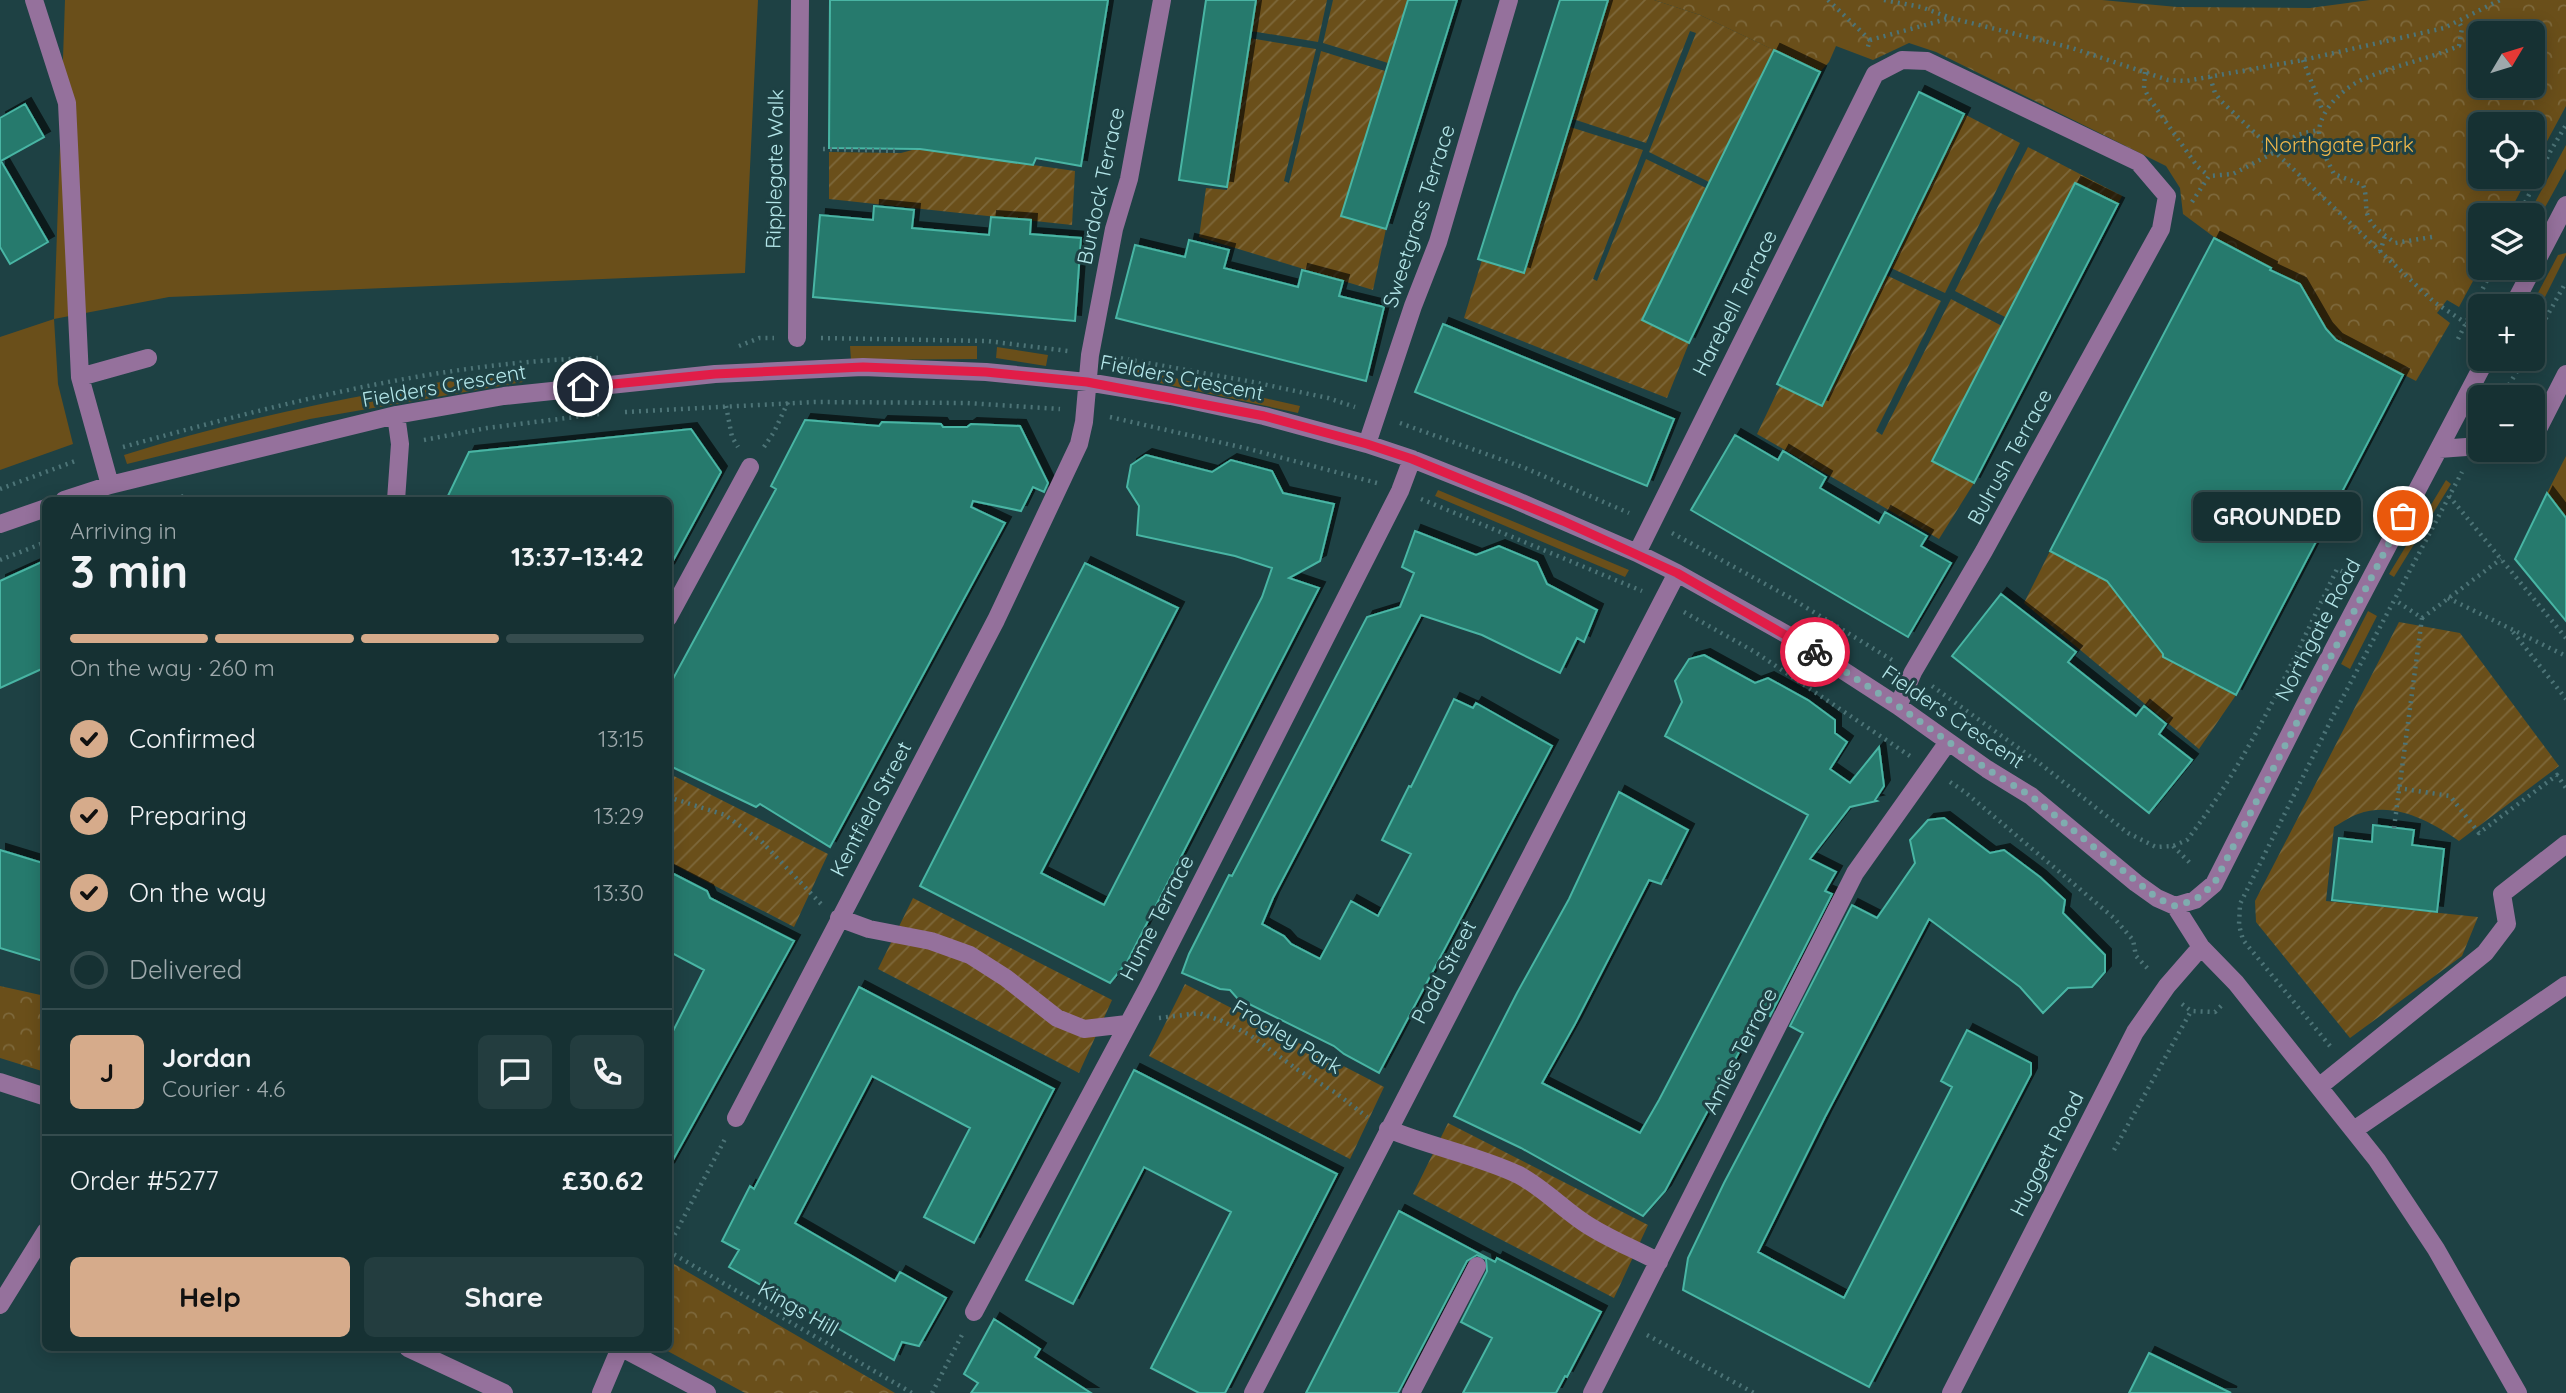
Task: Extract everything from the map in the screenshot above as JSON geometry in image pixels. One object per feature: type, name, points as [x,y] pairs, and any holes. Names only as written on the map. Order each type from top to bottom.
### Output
[{"type":"street","points":[[34,0],[67,103],[80,377],[110,485]]},
{"type":"street","name":"Ripplegate Walk","points":[[797,338],[800,0]]},
{"type":"street","name":"Burdock Terrace","points":[[1087,382],[1114,229],[1129,179],[1162,0]]},
{"type":"street","name":"Sweetgrass Terrace","points":[[1367,444],[1413,306],[1438,242],[1508,0]]},
{"type":"street","points":[[1875,74],[1902,60],[1927,61],[2138,162],[2166,196],[2162,224]]},
{"type":"street","name":"Harebell Terrace","points":[[1636,553],[1875,74]]},
{"type":"street","points":[[2520,294],[2564,214]]},
{"type":"street","name":"Bulrush Terrace","points":[[1898,706],[1913,672],[1984,551],[2162,224]]},
{"type":"street","points":[[80,377],[148,358]]},
{"type":"street","name":"Fielders Crescent","points":[[73,497],[110,485],[396,415],[504,396],[715,374],[877,367],[986,372],[1087,382],[1264,416],[1412,459],[1636,553],[1677,573],[1793,638],[1898,706],[2031,796],[2136,883],[2157,898],[2175,906]]},
{"type":"street","name":"Northgate Road","points":[[2175,906],[2195,900],[2214,884],[2317,680],[2480,371]]},
{"type":"street","points":[[2545,415],[2566,374]]},
{"type":"street","name":"Kentfield Street","points":[[736,1118],[996,620],[1065,475],[1084,422],[1087,382]]},
{"type":"street","points":[[396,415],[400,444],[396,497]]},
{"type":"street","points":[[2439,449],[2468,447]]},
{"type":"street","name":"Hume Terrace","points":[[974,1312],[1127,1024],[1400,491],[1412,459]]},
{"type":"street","points":[[672,611],[750,467]]},
{"type":"street","points":[[0,524],[42,509]]},
{"type":"street","name":"Podd Street","points":[[1253,1393],[1677,573]]},
{"type":"street","name":"Amies Terrace","points":[[1592,1393],[1855,873],[1948,742]]},
{"type":"street","points":[[2320,1086],[2485,953],[2507,924],[2502,894],[2566,845]]},
{"type":"street","points":[[2175,906],[2201,947],[2236,983],[2354,1130],[2436,1249],[2518,1393]]},
{"type":"street","points":[[839,918],[869,929],[931,942],[970,955],[1006,978],[1057,1018],[1084,1029],[1127,1024]]},
{"type":"street","name":"Huggett Road","points":[[1951,1393],[2135,1032],[2167,986],[2201,947]]},
{"type":"street","points":[[2354,1130],[2566,985]]},
{"type":"street","points":[[0,1082],[42,1096]]},
{"type":"street","points":[[1388,1129],[1417,1141],[1489,1162],[1521,1176],[1550,1194],[1584,1223],[1659,1262]]},
{"type":"street","points":[[0,1305],[42,1237]]},
{"type":"street","points":[[1411,1393],[1477,1266]]},
{"type":"street","points":[[414,1351],[503,1393]]},
{"type":"street","points":[[601,1393],[620,1351]]},
{"type":"street","points":[[627,1351],[707,1393]]},
{"type":"path","points":[[1828,0],[1870,40]]},
{"type":"path","points":[[1884,0],[1921,7],[1951,18],[2072,48],[2168,80],[2186,82],[2303,60],[2444,28],[2500,0]]},
{"type":"path","points":[[1870,40],[1951,18]]},
{"type":"path","points":[[2432,237],[2395,243],[2375,229],[2367,213],[2367,194],[2363,185],[2334,174],[2323,151],[2319,130],[2323,113],[2338,97],[2363,78],[2422,61],[2459,46],[2462,28],[2459,22]]},
{"type":"path","points":[[1870,40],[1861,65],[1875,74]]},
{"type":"path","points":[[2303,60],[2323,113]]},
{"type":"path","points":[[2145,72],[2144,88],[2149,98],[2197,166],[2209,176],[2233,174],[2273,153],[2297,135],[2319,130]]},
{"type":"path","points":[[2210,77],[2215,93],[2221,101],[2273,153],[2434,302],[2466,323]]},
{"type":"path","points":[[2525,203],[2566,125]]},
{"type":"path","points":[[829,149],[899,151]]},
{"type":"path","points":[[2162,224],[2183,214],[2209,176]]},
{"type":"path","points":[[2380,252],[2385,236]]},
{"type":"path","points":[[2458,339],[2487,280]]},
{"type":"path","points":[[2545,320],[2566,282]]},
{"type":"path","points":[[860,337],[987,341],[1059,349]]},
{"type":"path","points":[[621,412],[771,402],[967,403]]},
{"type":"path","points":[[726,405],[732,437],[750,467],[774,432],[788,402]]},
{"type":"path","points":[[400,444],[487,428],[607,413]]},
{"type":"path","points":[[0,489],[81,459]]},
{"type":"path","points":[[2346,1066],[2242,940],[2239,925],[2240,904],[2334,714],[2465,466]]},
{"type":"path","points":[[178,497],[192,493]]},
{"type":"path","points":[[2449,496],[2566,638]]},
{"type":"path","points":[[0,560],[42,544]]},
{"type":"path","points":[[2394,828],[2422,618],[2501,559]]},
{"type":"path","name":"Northgate Road","points":[[2173,846],[2187,840],[2241,760],[2276,698],[2337,569]]},
{"type":"path","name":"Fielders Crescent","points":[[1789,597],[1913,672],[2038,762],[2128,833],[2156,847],[2173,846]]},
{"type":"path","points":[[2448,598],[2566,656]]},
{"type":"path","points":[[2402,603],[2422,618]]},
{"type":"path","points":[[2511,628],[2566,699]]},
{"type":"path","points":[[1755,652],[1797,680]]},
{"type":"path","points":[[2398,788],[2450,796],[2479,833],[2557,775],[2566,788]]},
{"type":"path","points":[[672,798],[725,815],[761,841],[818,902],[839,918]]},
{"type":"path","points":[[2173,846],[2191,864]]},
{"type":"path","points":[[2083,892],[2114,918],[2133,940],[2136,956],[2146,968]]},
{"type":"path","points":[[2181,1003],[2191,1011],[2215,1012],[2223,1004]]},
{"type":"path","points":[[2114,1150],[2191,1011]]},
{"type":"path","name":"Frogley Park","points":[[1127,1024],[1188,1013],[1199,1013],[1222,1021],[1250,1035],[1388,1129]]},
{"type":"path","points":[[672,1241],[736,1118]]},
{"type":"path","name":"Kings Hill","points":[[672,1251],[912,1393]]},
{"type":"path","points":[[932,1393],[974,1312]]},
{"type":"path","points":[[1628,1325],[1754,1393]]},
{"type":"green space","points":[[65,0],[758,0],[745,273],[169,297],[54,319]]},
{"type":"green space","points":[[1060,0],[1033,165],[1075,171],[1072,225],[829,199],[829,152],[901,153],[916,149]]},
{"type":"green space","points":[[1256,0],[1327,0],[1318,42],[1251,31]]},
{"type":"green space","points":[[1333,0],[1408,0],[1388,63],[1323,43]]},
{"type":"green space","points":[[1608,0],[1654,0],[1700,15],[1774,50],[1709,182],[1649,152],[1696,33],[1690,31],[1646,143],[1573,119]]},
{"type":"green space","name":"Northgate Park","points":[[1654,0],[2102,0],[2177,7],[2310,8],[2370,0],[2566,0],[2566,106],[2545,145],[2545,112],[2468,112],[2468,189],[2522,189],[2514,203],[2468,203],[2468,280],[2474,280],[2459,307],[2447,300],[2437,313],[2450,323],[2416,381],[2336,340],[2326,329],[2300,284],[2214,237],[2183,214],[2180,188],[2166,166],[1936,52],[1909,43],[1873,60],[1836,46],[1829,62],[1820,72],[1700,15]]},
{"type":"green space","points":[[1249,38],[1316,49],[1284,181],[1289,183],[1321,51],[1385,71],[1342,215],[1386,229],[1373,290],[1199,237],[1206,188],[1227,190]]},
{"type":"green space","points":[[1964,114],[2020,143],[1945,293],[1891,268]]},
{"type":"green space","points":[[1570,127],[1643,150],[1593,279],[1597,281],[1646,159],[1706,188],[1642,320],[1689,343],[1667,398],[1464,318],[1482,260],[1525,273]]},
{"type":"green space","points":[[2566,145],[2566,169],[2545,207],[2545,203],[2535,203],[2542,189],[2545,189],[2545,184]]},
{"type":"green space","points":[[2028,147],[2122,196],[2118,204],[2075,183],[2005,317],[1955,291]]},
{"type":"green space","points":[[2566,253],[2545,297],[2545,294],[2537,294],[2545,280],[2558,255]]},
{"type":"green space","points":[[1886,275],[1941,301],[1876,431],[1882,435],[1951,299],[2002,326],[1932,461],[1974,483],[1939,539],[1757,434],[1780,386],[1823,406]]},
{"type":"green space","points":[[54,319],[58,384],[73,444],[0,470],[0,337]]},
{"type":"green space","points":[[850,346],[977,346],[977,359],[851,360]]},
{"type":"green space","points":[[997,347],[1048,355],[1046,366],[996,358]]},
{"type":"green space","points":[[1125,367],[1300,406],[1298,413],[1123,375]]},
{"type":"green space","points":[[523,370],[523,382],[310,419],[127,464],[124,455],[222,427],[322,404]]},
{"type":"green space","points":[[2566,456],[2566,518],[2547,493]]},
{"type":"green space","points":[[2446,480],[2451,484],[2394,577],[2389,574]]},
{"type":"green space","points":[[1438,490],[1629,570],[1625,577],[1435,496]]},
{"type":"green space","points":[[2050,551],[2107,581],[2236,695],[2199,749],[2024,603]]},
{"type":"green space","points":[[2368,611],[2377,616],[2350,669],[2341,664]]},
{"type":"green space","points":[[2399,622],[2460,633],[2559,766],[2459,841],[2424,820],[2385,810],[2358,814],[2334,827],[2326,901],[2478,917],[2462,956],[2350,1038],[2256,922],[2255,901]]},
{"type":"green space","points":[[672,775],[828,854],[794,927],[672,864]]},
{"type":"green space","points":[[913,898],[1112,1000],[1079,1073],[878,969]]},
{"type":"green space","points":[[1185,984],[1384,1087],[1350,1159],[1149,1056]]},
{"type":"green space","points":[[0,986],[42,995],[42,1071],[0,1058]]},
{"type":"green space","points":[[1448,1123],[1648,1225],[1614,1298],[1413,1194]]},
{"type":"green space","points":[[672,1263],[895,1393],[745,1393],[668,1351],[672,1351]]},
{"type":"building","points":[[830,0],[1108,0],[1081,166],[1036,158],[1033,165],[920,149],[829,148]]},
{"type":"building","points":[[1206,0],[1256,0],[1227,187],[1179,180]]},
{"type":"building","points":[[1408,0],[1457,0],[1386,229],[1341,216]]},
{"type":"building","points":[[1560,0],[1608,0],[1524,273],[1478,259]]},
{"type":"building","points":[[1774,50],[1820,72],[1689,343],[1642,320]]},
{"type":"building","points":[[1919,92],[1964,114],[1822,406],[1777,384]]},
{"type":"building","points":[[25,104],[44,137],[1,161],[48,242],[10,264],[0,247],[0,118]]},
{"type":"building","points":[[2075,183],[2118,204],[1974,483],[1932,461]]},
{"type":"building","points":[[874,206],[914,210],[912,228],[989,235],[991,217],[1031,220],[1030,234],[1081,238],[1075,321],[813,297],[820,215],[873,220]]},
{"type":"building","points":[[2214,238],[2300,284],[2326,329],[2336,340],[2403,375],[2236,695],[2163,657],[2107,581],[2050,551]]},
{"type":"building","points":[[1189,240],[1229,250],[1224,268],[1298,287],[1302,270],[1343,281],[1339,296],[1384,307],[1366,381],[1116,318],[1135,245],[1185,257]]},
{"type":"building","points":[[1443,324],[1674,419],[1647,486],[1415,392]]},
{"type":"building","points":[[805,420],[879,426],[882,422],[941,424],[943,427],[967,427],[971,424],[1020,426],[1048,483],[1044,492],[1033,487],[1021,511],[973,501],[971,507],[1005,523],[830,847],[760,804],[756,807],[672,767],[672,681],[776,489],[771,486]]},
{"type":"building","points":[[691,429],[721,472],[672,563],[672,497],[447,497],[469,452]]},
{"type":"building","points":[[1735,435],[1778,460],[1783,451],[1826,477],[1820,488],[1879,523],[1885,512],[1927,536],[1921,546],[1951,563],[1908,637],[1691,510]]},
{"type":"building","points":[[1146,455],[1212,472],[1231,460],[1272,471],[1283,493],[1334,504],[1320,561],[1289,578],[1319,588],[1127,962],[1110,983],[920,886],[1085,563],[1178,608],[1041,873],[1104,905],[1262,597],[1272,568],[1235,556],[1137,535],[1139,506],[1127,487],[1131,465]]},
{"type":"building","points":[[2547,493],[2566,518],[2566,621],[2515,559]]},
{"type":"building","points":[[1415,531],[1476,555],[1499,546],[1537,562],[1547,584],[1597,610],[1584,642],[1577,638],[1560,673],[1482,635],[1421,615],[1273,898],[1262,924],[1284,936],[1291,944],[1320,959],[1351,901],[1378,916],[1411,854],[1382,840],[1454,699],[1473,708],[1476,703],[1552,746],[1379,1073],[1334,1046],[1237,998],[1230,990],[1220,989],[1182,973],[1229,875],[1232,876],[1367,617],[1400,607],[1414,573],[1402,567]]},
{"type":"building","points":[[42,562],[42,669],[0,688],[0,581]]},
{"type":"building","points":[[2001,594],[2076,652],[2068,662],[2136,716],[2144,706],[2166,724],[2159,734],[2192,760],[2149,813],[1952,656]]},
{"type":"building","points":[[1704,655],[1755,683],[1768,678],[1808,700],[1835,720],[1835,733],[1847,742],[1830,769],[1850,783],[1879,747],[1884,786],[1875,800],[1877,801],[1850,807],[1810,859],[1836,872],[1825,891],[1832,894],[1770,1016],[1761,1011],[1665,1191],[1643,1216],[1521,1148],[1454,1116],[1569,899],[1619,792],[1688,830],[1661,884],[1649,880],[1542,1083],[1640,1133],[1659,1100],[1808,815],[1665,736],[1682,702],[1675,681],[1689,659]]},
{"type":"building","points":[[1944,818],[1990,853],[2004,850],[2065,900],[2063,913],[2105,955],[2105,972],[2092,987],[2068,988],[2043,1013],[2020,987],[1929,919],[1758,1252],[1844,1298],[1952,1087],[1941,1081],[1967,1030],[2031,1063],[2031,1074],[1869,1387],[1683,1290],[1688,1258],[1803,1033],[1790,1026],[1852,905],[1877,918],[1915,863],[1910,840],[1928,820]]},
{"type":"building","points":[[2373,825],[2414,830],[2412,845],[2444,849],[2437,912],[2332,900],[2339,838],[2372,842]]},
{"type":"building","points":[[0,850],[42,863],[42,961],[0,948]]},
{"type":"building","points":[[672,873],[707,891],[710,898],[794,941],[672,1162],[672,1033],[704,970],[672,953]]},
{"type":"building","points":[[859,987],[1054,1089],[974,1243],[924,1217],[970,1128],[872,1076],[795,1223],[895,1281],[900,1272],[946,1298],[919,1346],[902,1342],[894,1360],[729,1267],[739,1250],[722,1241],[750,1186],[754,1189]]},
{"type":"building","points":[[1134,1070],[1337,1174],[1225,1393],[1199,1393],[1151,1368],[1231,1212],[1144,1167],[1073,1304],[1026,1280]]},
{"type":"building","points":[[1399,1211],[1495,1262],[1497,1258],[1601,1312],[1556,1393],[1463,1393],[1492,1338],[1461,1322],[1487,1271],[1486,1259],[1477,1255],[1467,1261],[1398,1393],[1306,1393]]},
{"type":"building","points":[[994,1319],[1040,1349],[1035,1357],[1091,1393],[971,1393],[978,1383],[964,1374]]},
{"type":"building","points":[[2149,1353],[2231,1393],[2129,1393]]},
{"type":"way so far","points":[[1815,652],[2031,796],[2136,883],[2157,898],[2175,906],[2195,900],[2214,884],[2403,516]]},
{"type":"place","name":"GROUNDED","points":[[2403,516]]},
{"type":"route","points":[[583,387],[715,374],[863,367],[986,372],[1087,382],[1264,416],[1412,459],[1515,500],[1677,573],[1815,652]]}]
